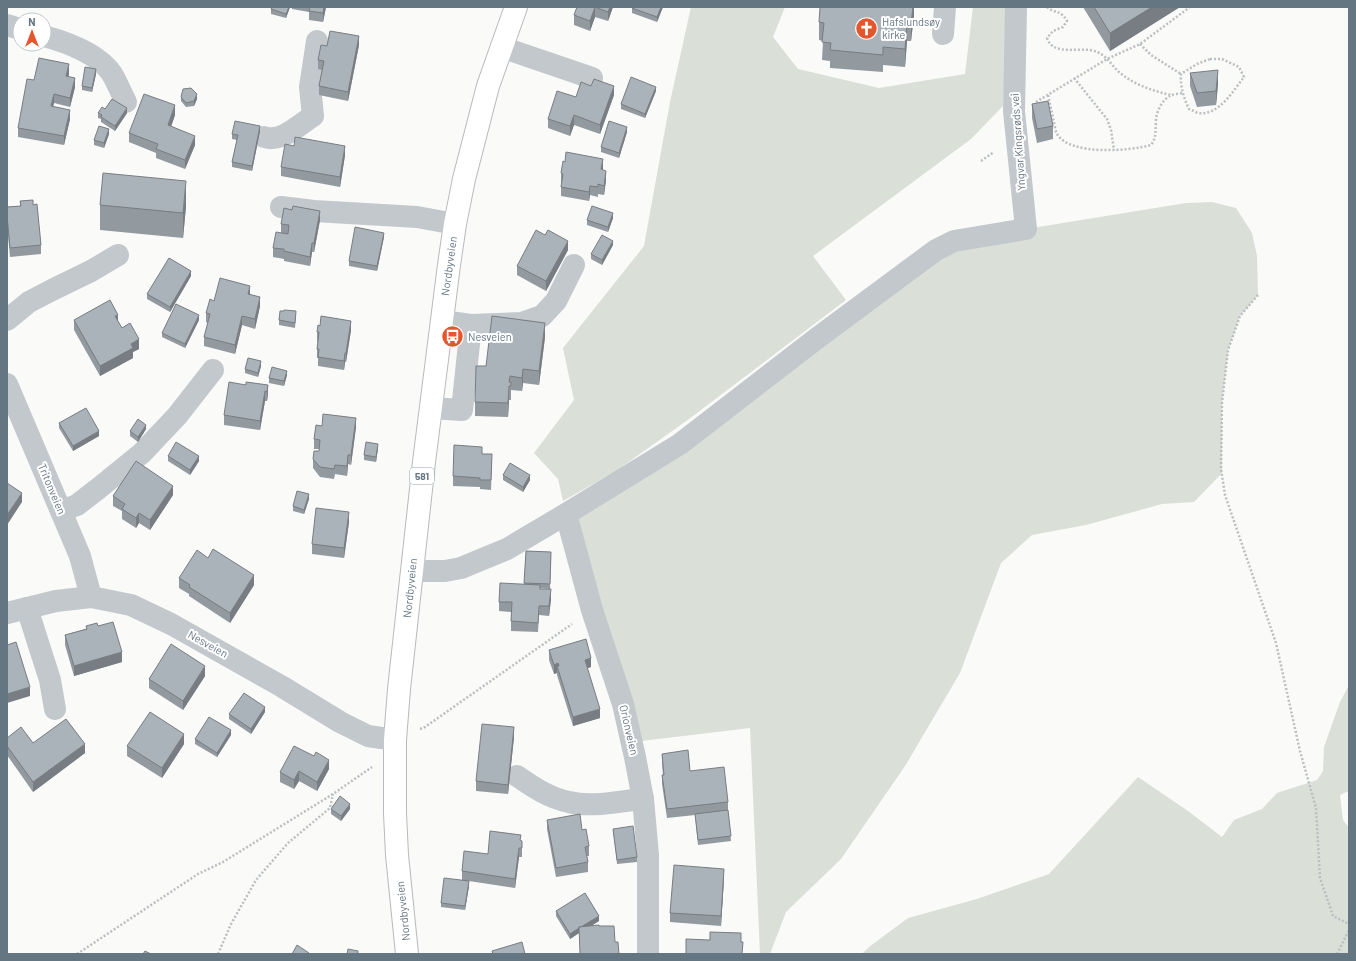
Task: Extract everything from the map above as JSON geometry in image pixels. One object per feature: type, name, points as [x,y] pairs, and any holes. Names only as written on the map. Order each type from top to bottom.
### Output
[{"type":"main road","name":"Nordbyveien","points":[[407,954],[397,855],[395,813],[395,740],[412,571],[455,224],[464,179],[488,86],[516,7]]},
{"type":"street","points":[[942,34],[945,7]]},
{"type":"street","name":"Yngvar Kingsrøds vei","points":[[566,514],[680,444],[816,339],[936,250],[954,241],[1026,229],[1014,110],[1016,7]]},
{"type":"street","points":[[52,39],[75,47],[102,62],[111,73],[126,102]]},
{"type":"street","points":[[264,137],[269,139],[284,136],[313,116],[310,87],[317,41]]},
{"type":"street","points":[[501,47],[592,78]]},
{"type":"street","name":"Nordbyveien","points":[[281,207],[314,211],[417,217],[455,224]]},
{"type":"street","points":[[7,320],[29,302],[91,271],[118,255]]},
{"type":"street","points":[[442,321],[471,325],[522,323],[542,316],[556,301],[574,265]]},
{"type":"street","points":[[431,408],[462,410],[471,325]]},
{"type":"street","points":[[61,511],[77,505],[142,453],[177,416],[213,370]]},
{"type":"street","name":"Tritonveien","points":[[7,384],[80,556],[91,597]]},
{"type":"street","points":[[412,571],[445,571],[468,566],[507,549],[566,514]]},
{"type":"street","name":"Orionveien","points":[[566,514],[592,610],[623,704],[643,799],[648,855],[648,954]]},
{"type":"street","name":"Nesveien","points":[[17,610],[56,601],[91,597],[120,602],[150,613],[281,686],[340,722],[368,736],[395,740]]},
{"type":"street","points":[[17,610],[50,680],[55,709]]},
{"type":"street","points":[[517,776],[538,790],[570,803],[588,804],[643,799]]},
{"type":"path","points":[[1047,7],[1050,10],[1063,14],[1067,21],[1063,27],[1053,31],[1047,38],[1049,44],[1054,48],[1064,50],[1093,50],[1107,59],[1119,72],[1140,86],[1171,95],[1182,93]]},
{"type":"path","points":[[1014,110],[1029,106],[1107,59],[1140,44],[1190,7]]},
{"type":"path","points":[[1140,44],[1151,55],[1181,74]]},
{"type":"path","points":[[1210,59],[1222,59],[1239,67],[1244,77],[1217,108],[1208,112],[1198,113],[1189,109],[1182,93],[1180,80],[1181,74],[1197,64],[1210,59]]},
{"type":"path","points":[[1074,78],[1107,119],[1114,150]]},
{"type":"path","points":[[1048,95],[1057,134],[1070,144],[1082,148],[1099,150],[1125,150],[1151,145],[1156,138],[1156,119],[1159,109],[1165,100],[1171,95]]},
{"type":"path","points":[[1258,295],[1240,316],[1228,350],[1222,403],[1222,476],[1225,495],[1276,643],[1300,751],[1316,808],[1320,878],[1333,916],[1349,924]]},
{"type":"path","points":[[395,740],[425,727],[592,610]]},
{"type":"path","points":[[77,954],[198,874],[223,862],[332,794],[373,766]]},
{"type":"path","points":[[218,954],[231,924],[256,880],[288,844],[330,808],[332,794]]},
{"type":"path","points":[[1337,954],[1349,930]]},
{"type":"shaded area","points":[[691,7],[785,7],[773,37],[798,69],[879,88],[965,74],[973,7],[1009,7],[1003,106],[971,139],[813,256],[846,300],[689,419],[616,471],[563,501],[558,479],[534,453],[574,400],[563,348],[644,246],[670,102]]},
{"type":"shaded area","points":[[1212,202],[1236,208],[1252,233],[1257,256],[1258,295],[1240,316],[1228,350],[1222,403],[1222,473],[1194,502],[1162,504],[1086,525],[1032,535],[1001,563],[960,673],[905,766],[841,859],[786,912],[770,954],[760,954],[750,728],[633,742],[566,514],[936,250],[1026,229],[1186,203]]},
{"type":"shaded area","points":[[1349,685],[1349,791],[1340,795],[1343,820],[1349,828],[1349,954],[862,954],[908,918],[977,899],[1049,874],[1138,777],[1188,811],[1222,837],[1234,820],[1262,809],[1277,793],[1317,780],[1323,771],[1324,747],[1340,702]]},
{"type":"building","points":[[272,7],[289,7],[286,14],[271,9]]},
{"type":"building","points":[[310,7],[324,7],[323,13],[309,11]]},
{"type":"building","points":[[577,7],[595,7],[590,21],[574,15]]},
{"type":"building","points":[[595,7],[610,7],[608,12]]},
{"type":"building","points":[[632,7],[661,7],[657,17]]},
{"type":"building","name":"Hafslundsøy kirke","points":[[820,7],[913,7],[911,23],[907,23],[905,49],[883,47],[883,55],[830,50],[831,43],[822,42],[824,23],[819,22]]},
{"type":"building","points":[[1094,7],[1152,7],[1110,33]]},
{"type":"building","points":[[330,31],[359,36],[348,92],[319,86],[324,61],[318,60],[321,45],[327,46]]},
{"type":"building","points":[[39,58],[69,64],[66,76],[75,78],[70,98],[54,94],[51,106],[70,110],[64,136],[18,128],[27,79],[34,80]]},
{"type":"building","points":[[85,67],[96,69],[92,88],[82,86]]},
{"type":"building","points":[[1218,70],[1216,91],[1197,93],[1190,73]]},
{"type":"building","points":[[631,77],[656,87],[645,114],[621,104]]},
{"type":"building","points":[[594,79],[614,86],[600,125],[574,115],[570,126],[548,119],[557,91],[576,97],[581,82],[591,86]]},
{"type":"building","points":[[191,88],[197,94],[194,101],[186,103],[181,97],[183,89]]},
{"type":"building","points":[[144,94],[175,105],[168,125],[195,136],[185,160],[156,149],[158,144],[129,133]]},
{"type":"building","points":[[112,99],[127,108],[115,126],[101,117],[102,115],[98,113],[102,107],[105,109]]},
{"type":"building","points":[[1048,101],[1053,126],[1037,129],[1032,104]]},
{"type":"building","points":[[235,121],[260,126],[252,166],[232,162],[238,135],[232,134]]},
{"type":"building","points":[[609,121],[627,127],[619,153],[601,147]]},
{"type":"building","points":[[99,126],[109,129],[104,143],[94,140]]},
{"type":"building","points":[[295,137],[345,146],[340,177],[281,167],[285,144],[294,146]]},
{"type":"building","points":[[566,152],[603,159],[601,169],[606,171],[604,186],[598,184],[598,187],[590,186],[589,192],[561,187],[563,174],[561,173],[563,161],[565,162]]},
{"type":"building","points":[[103,173],[186,181],[183,213],[100,205]]},
{"type":"building","points":[[33,200],[33,205],[37,204],[41,245],[10,248],[7,207],[21,206],[20,201]]},
{"type":"building","points":[[293,206],[320,211],[310,257],[284,251],[284,249],[273,248],[276,232],[288,234],[289,225],[281,224],[284,208],[292,210]]},
{"type":"building","points":[[592,206],[613,213],[608,227],[587,220]]},
{"type":"building","points":[[355,227],[384,233],[377,266],[349,261]]},
{"type":"building","points":[[536,230],[545,235],[548,230],[568,241],[546,281],[517,266]]},
{"type":"building","points":[[602,235],[613,241],[602,260],[591,254]]},
{"type":"building","points":[[169,258],[191,271],[170,307],[147,294]]},
{"type":"building","points":[[220,278],[250,286],[248,294],[260,297],[255,319],[242,316],[235,345],[204,337],[210,314],[206,313],[210,299],[214,301]]},
{"type":"building","points":[[110,300],[118,315],[115,316],[122,328],[130,323],[139,339],[131,344],[133,348],[100,366],[74,320]]},
{"type":"building","points":[[176,304],[199,315],[185,344],[162,333]]},
{"type":"building","points":[[280,311],[296,311],[295,323],[279,320]]},
{"type":"building","points":[[321,316],[351,321],[344,361],[318,357],[319,349],[317,349],[319,332],[317,332],[318,325],[320,326]]},
{"type":"building","points":[[492,316],[545,323],[539,371],[523,369],[522,378],[510,376],[509,382],[511,382],[511,386],[509,386],[508,403],[475,402],[476,366],[486,366]]},
{"type":"building","points":[[248,358],[261,361],[258,373],[245,369]]},
{"type":"building","points":[[272,367],[287,371],[284,381],[269,378]]},
{"type":"building","points":[[229,382],[246,385],[246,382],[268,385],[267,392],[265,391],[260,421],[224,415]]},
{"type":"building","points":[[86,408],[99,431],[73,446],[59,423]]},
{"type":"building","points":[[323,414],[356,418],[351,455],[348,455],[347,466],[335,465],[334,469],[320,467],[313,459],[314,451],[319,451],[320,440],[314,439],[316,425],[322,426]]},
{"type":"building","points":[[138,419],[146,425],[138,437],[130,431]]},
{"type":"building","points":[[176,442],[199,456],[190,470],[168,456]]},
{"type":"building","points":[[366,442],[378,444],[376,457],[364,455]]},
{"type":"building","points":[[454,445],[482,447],[482,454],[492,454],[491,480],[453,476]]},
{"type":"building","points":[[136,461],[173,486],[150,520],[139,513],[136,518],[122,509],[125,504],[113,496]]},
{"type":"building","points":[[510,463],[530,475],[523,487],[503,475]]},
{"type":"building","points":[[7,483],[22,493],[7,515]]},
{"type":"building","points":[[297,491],[309,494],[304,510],[293,506]]},
{"type":"building","points":[[316,508],[349,512],[344,548],[312,544]]},
{"type":"building","points":[[213,549],[254,575],[230,613],[189,587],[190,585],[179,578],[197,550],[208,558]]},
{"type":"building","points":[[526,551],[551,552],[550,584],[524,583]]},
{"type":"building","points":[[500,583],[540,585],[540,589],[551,589],[549,606],[539,606],[538,623],[511,621],[512,602],[499,602]]},
{"type":"building","points":[[113,622],[122,652],[74,666],[65,635],[87,629],[86,626],[97,623],[98,626]]},
{"type":"building","points":[[586,639],[591,658],[585,660],[600,709],[573,717],[557,666],[559,666],[558,663],[554,665],[549,650]]},
{"type":"building","points":[[16,642],[30,687],[7,694],[7,645]]},
{"type":"building","points":[[171,644],[205,666],[183,701],[149,679]]},
{"type":"building","points":[[244,693],[265,707],[251,729],[229,714]]},
{"type":"building","points":[[150,712],[184,734],[162,768],[127,746]]},
{"type":"building","points":[[209,717],[231,730],[217,753],[195,739]]},
{"type":"building","points":[[66,719],[85,744],[33,782],[7,746],[7,738],[21,727],[33,743]]},
{"type":"building","points":[[482,724],[514,727],[508,785],[476,781]]},
{"type":"building","points":[[294,746],[314,756],[316,752],[329,760],[317,782],[299,771],[294,780],[280,772]]},
{"type":"building","points":[[688,750],[690,771],[724,767],[728,802],[667,809],[662,775],[664,775],[662,754]]},
{"type":"building","points":[[340,796],[350,804],[341,816],[331,809]]},
{"type":"building","points":[[728,810],[731,836],[698,840],[695,814]]},
{"type":"building","points":[[580,814],[582,830],[586,829],[589,846],[585,847],[588,862],[556,868],[547,820]]},
{"type":"building","points":[[633,826],[637,857],[617,860],[613,829]]},
{"type":"building","points":[[490,831],[521,835],[520,840],[522,841],[522,848],[519,848],[515,879],[462,871],[464,851],[488,854]]},
{"type":"building","points":[[674,865],[724,869],[721,916],[670,913]]},
{"type":"building","points":[[444,878],[469,881],[465,906],[441,903]]},
{"type":"building","points":[[585,893],[599,916],[579,927],[570,934],[556,911]]},
{"type":"building","points":[[599,925],[614,926],[615,942],[618,942],[619,954],[580,954],[579,927]]},
{"type":"building","points":[[710,932],[741,933],[741,942],[743,942],[742,954],[686,954],[686,939],[710,940]]},
{"type":"building","points":[[522,942],[525,954],[493,954],[492,951]]},
{"type":"building","points":[[297,945],[309,953],[292,954]]},
{"type":"building","points":[[348,949],[358,951],[358,954],[347,954]]},
{"type":"building","points":[[145,951],[151,954],[143,954]]},
{"type":"place","name":"Hafslundsøy kirke","points":[[866,28]]},
{"type":"place","name":"Nesveien","points":[[452,337]]}]
